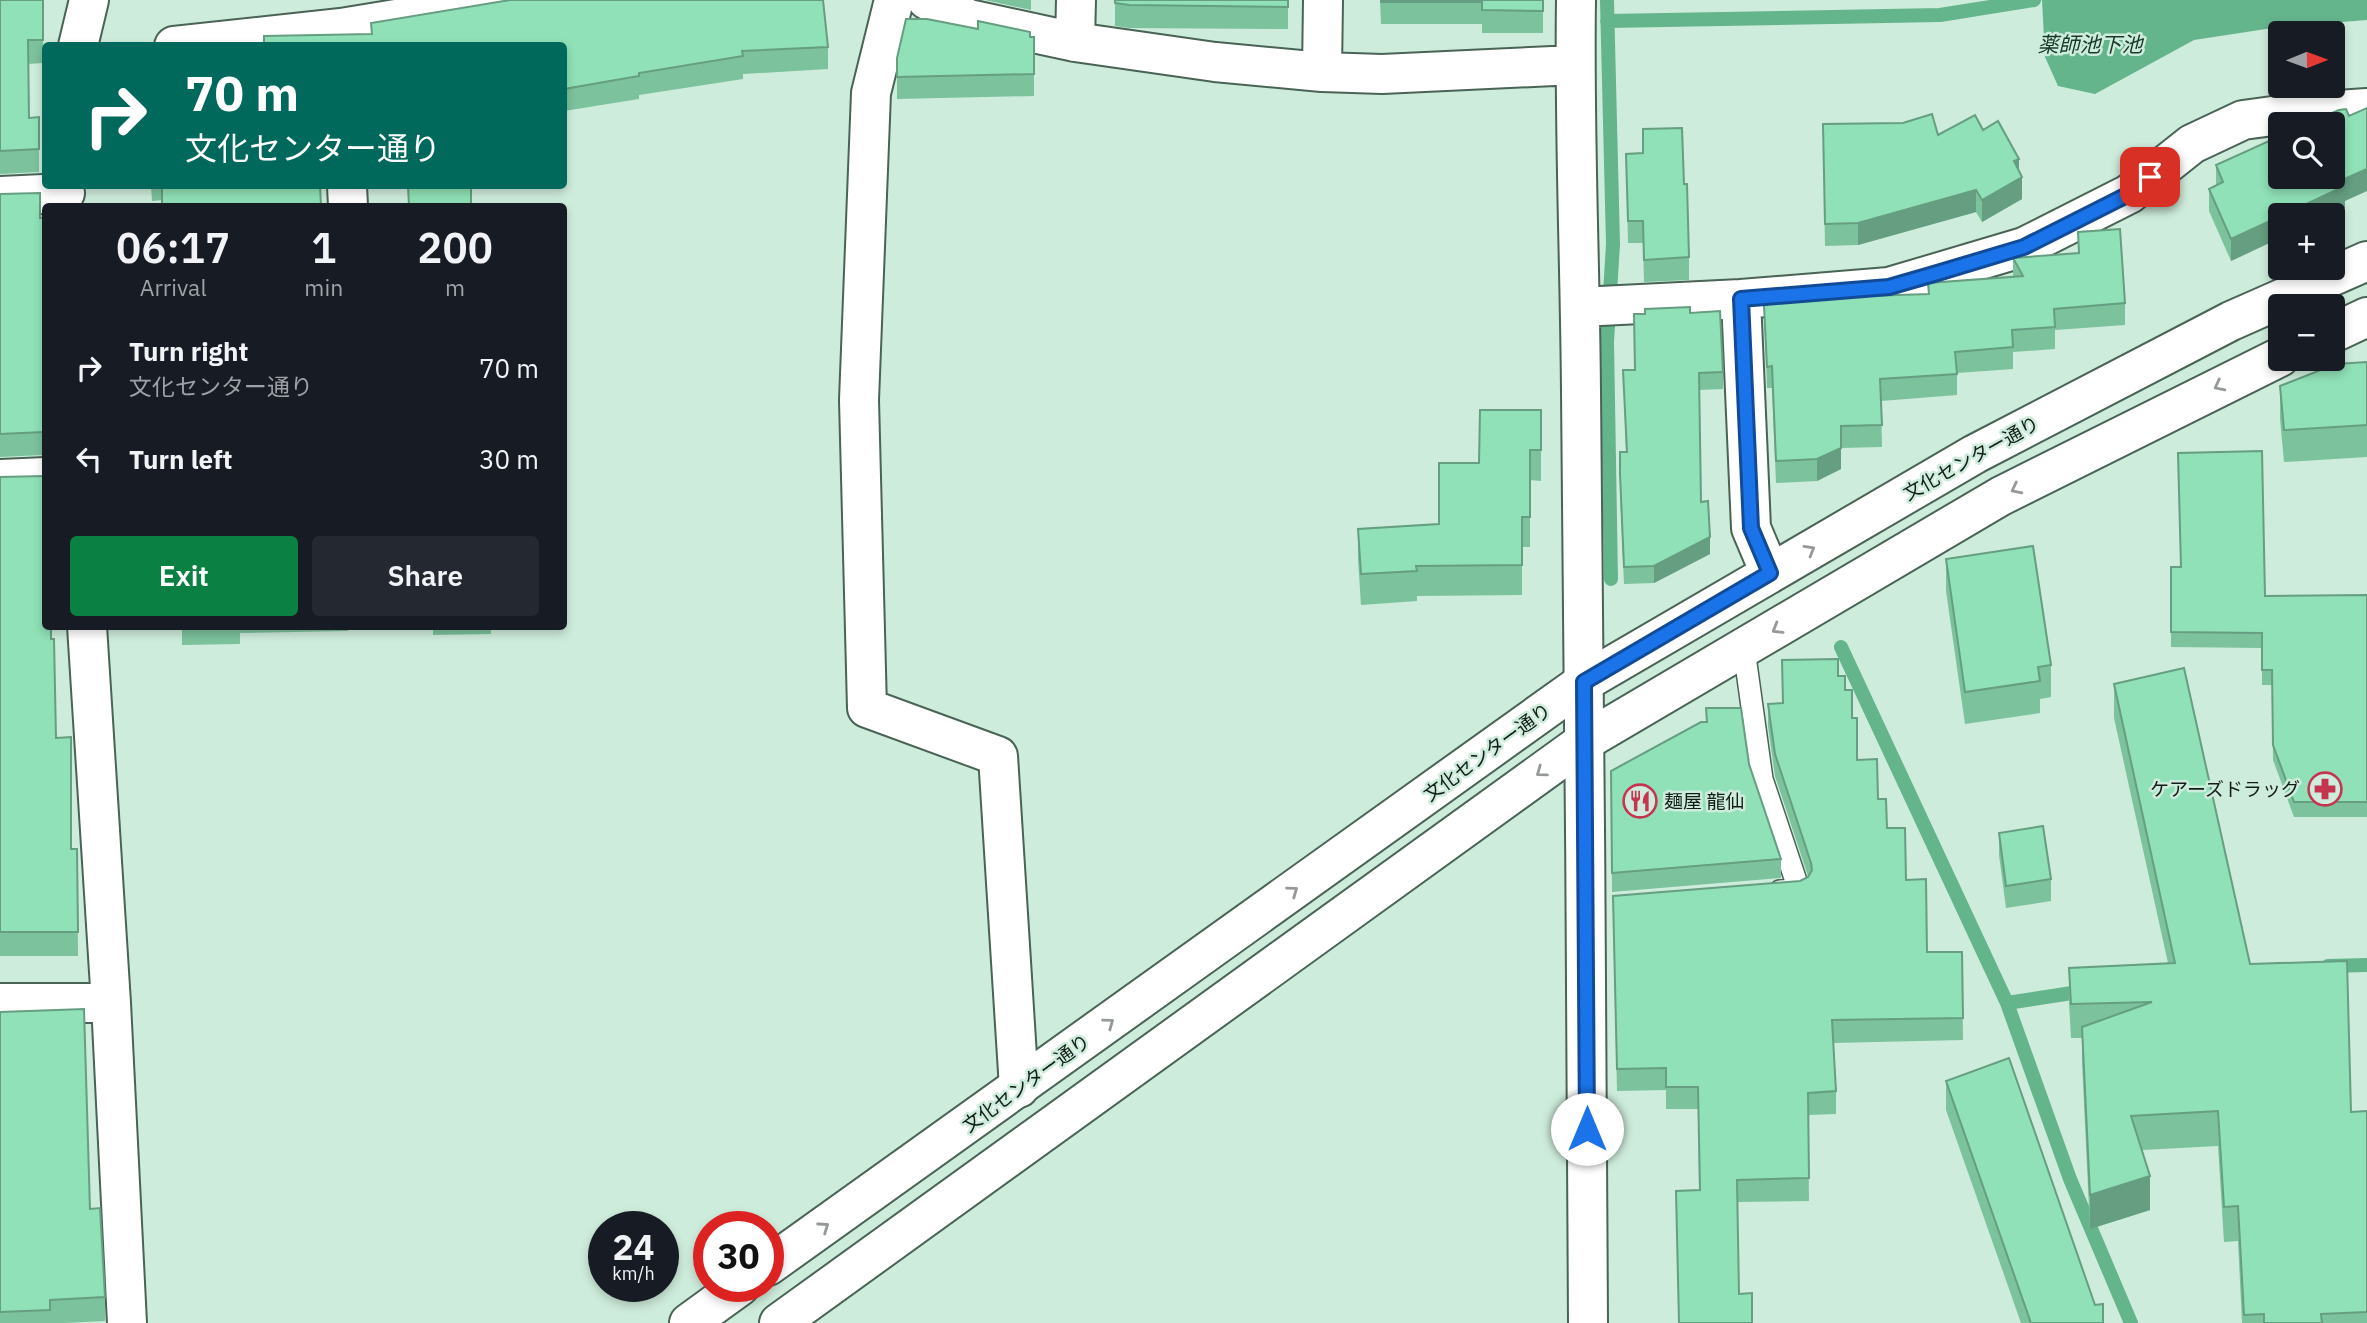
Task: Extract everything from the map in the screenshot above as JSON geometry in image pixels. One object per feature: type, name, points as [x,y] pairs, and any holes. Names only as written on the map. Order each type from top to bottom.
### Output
[{"type":"street","points":[[79,42],[89,0]]},
{"type":"street","points":[[248,42],[341,37],[512,0]]},
{"type":"street","points":[[894,0],[871,93],[859,400],[867,708],[998,757],[1019,1088]]},
{"type":"street","points":[[927,0],[969,19],[1075,42],[1215,62],[1322,72],[1382,74],[1574,65]]},
{"type":"street","points":[[1075,42],[1076,0]]},
{"type":"street","points":[[1322,72],[1323,0]]},
{"type":"street","points":[[1576,0],[1574,65],[1602,306],[1584,682],[1593,907],[1588,1323]]},
{"type":"street","points":[[1602,306],[1741,299],[1889,287],[2024,247],[2129,194],[2192,144],[2243,120],[2367,108]]},
{"type":"street","points":[[0,196],[65,195]]},
{"type":"street","name":"文化センター通り","points":[[784,1255],[1584,682],[1975,454],[2231,321],[2367,261]]},
{"type":"street","points":[[1741,299],[1751,528],[1770,573]]},
{"type":"street","points":[[2345,327],[2367,317]]},
{"type":"street","points":[[779,1323],[1585,741],[2001,496],[2268,363]]},
{"type":"street","points":[[0,479],[42,477]]},
{"type":"street","points":[[87,630],[111,1003],[127,1323]]},
{"type":"street","points":[[0,1003],[111,1003]]},
{"type":"street","points":[[689,1323],[718,1302]]},
{"type":"lane","points":[[1744,649],[1762,779],[1799,890],[1759,893]]},
{"type":"water","name":"薬師池下池","points":[[2042,0],[2367,0],[2367,20],[2268,21],[2268,29],[2194,40],[2095,94],[2058,86],[2045,57]]},
{"type":"building","points":[[0,0],[43,0],[43,40],[28,40],[29,118],[39,117],[39,149],[0,151]]},
{"type":"building","points":[[510,0],[823,0],[828,47],[742,51],[743,56],[639,73],[639,76],[567,88],[567,42],[264,42],[264,36],[372,34],[371,23]]},
{"type":"building","points":[[1115,0],[1288,0],[1288,7],[1129,5],[1115,3]]},
{"type":"building","points":[[1381,0],[1543,0],[1543,11],[1482,10],[1482,2]]},
{"type":"building","points":[[906,19],[927,19],[978,29],[978,21],[1030,32],[1030,37],[1034,37],[1034,74],[897,77],[897,58]]},
{"type":"building","points":[[2367,108],[2367,169],[2345,179],[2345,112],[2334,112],[2346,109],[2349,116]]},
{"type":"building","points":[[1932,114],[1938,135],[1975,115],[1983,130],[1998,121],[2019,159],[2014,161],[2022,177],[1982,200],[1976,190],[1858,223],[1825,224],[1823,124],[1903,123]]},
{"type":"building","points":[[1682,128],[1689,257],[1644,260],[1643,221],[1628,221],[1626,154],[1643,153],[1643,129]]},
{"type":"building","points":[[2268,141],[2268,189],[2339,189],[2308,203],[2268,203],[2268,222],[2231,239],[2209,189],[2223,182],[2216,165]]},
{"type":"building","points":[[162,189],[320,189],[321,203],[162,203]]},
{"type":"building","points":[[408,189],[471,189],[471,203],[409,203]]},
{"type":"building","points":[[40,193],[42,432],[0,434],[0,194]]},
{"type":"building","points":[[2120,229],[2125,303],[2054,309],[2055,327],[2012,330],[2013,347],[1955,352],[1957,374],[1880,379],[1882,425],[1841,426],[1841,448],[1817,459],[1776,461],[1772,366],[1767,367],[1764,305],[1767,305],[1767,299],[1929,294],[1928,283],[2023,276],[2013,258],[2079,253],[2078,232]]},
{"type":"building","points":[[1690,307],[1690,313],[1720,311],[1723,372],[1699,373],[1701,502],[1708,501],[1710,537],[1654,566],[1624,567],[1620,452],[1627,452],[1623,370],[1635,370],[1634,314],[1645,314],[1645,309]]},
{"type":"building","points":[[2367,362],[2367,425],[2284,430],[2280,386],[2318,371],[2345,371],[2345,363]]},
{"type":"building","points":[[1480,410],[1541,410],[1541,450],[1530,450],[1530,517],[1522,517],[1522,565],[1416,566],[1417,571],[1361,574],[1358,529],[1439,524],[1439,463],[1479,463]]},
{"type":"building","points":[[2262,451],[2265,596],[2367,595],[2367,802],[2294,802],[2273,745],[2272,670],[2262,670],[2262,633],[2171,632],[2171,567],[2181,567],[2178,453]]},
{"type":"building","points":[[42,476],[42,630],[51,630],[51,639],[54,639],[56,738],[71,737],[71,849],[77,849],[78,932],[0,932],[0,477]]},
{"type":"building","points":[[2033,546],[2051,665],[2038,667],[2040,681],[1965,692],[1946,559]]},
{"type":"building","points":[[1838,659],[1838,676],[1845,676],[1845,690],[1852,690],[1852,718],[1857,718],[1857,760],[1877,759],[1878,799],[1886,799],[1887,828],[1905,828],[1906,880],[1926,879],[1927,952],[1962,952],[1963,1018],[1832,1020],[1836,1091],[1808,1093],[1809,1178],[1737,1180],[1739,1294],[1752,1293],[1752,1323],[1679,1323],[1676,1191],[1700,1190],[1698,1087],[1666,1087],[1666,1068],[1617,1069],[1613,896],[1800,881],[1808,877],[1812,870],[1811,863],[1775,754],[1768,704],[1783,703],[1782,660]]},
{"type":"building","points":[[2184,668],[2250,964],[2347,961],[2351,1112],[2367,1111],[2367,1312],[2321,1314],[2322,1323],[2264,1323],[2264,1314],[2244,1315],[2238,1206],[2224,1207],[2218,1111],[2131,1116],[2150,1176],[2090,1195],[2082,1027],[2152,1002],[2071,1004],[2069,968],[2175,963],[2114,684]]},
{"type":"building","points":[[1706,708],[1741,708],[1749,764],[1781,859],[1612,873],[1611,771],[1701,722],[1707,722]]},
{"type":"building","points":[[2043,826],[2051,879],[2006,886],[1999,833]]},
{"type":"building","points":[[84,1009],[90,1209],[100,1208],[105,1297],[50,1300],[50,1310],[0,1312],[0,1012]]},
{"type":"building","points":[[2009,1058],[2095,1305],[2103,1304],[2103,1323],[2031,1323],[1946,1081]]},
{"type":"waterway","points":[[1607,0],[1613,244],[1607,342],[1611,579]]},
{"type":"waterway","points":[[1607,21],[1940,15],[2034,0]]},
{"type":"waterway","points":[[1841,647],[2007,1003],[2070,1179],[2131,1323]]},
{"type":"waterway","points":[[2328,966],[2367,965]]},
{"type":"waterway","points":[[2007,1003],[2085,991]]},
{"type":"place","name":"ケアーズドラッグ","points":[[2325,789]]},
{"type":"place","name":"麺屋 龍仙","points":[[1640,801]]},
{"type":"route","points":[[1587,1129],[1584,682],[1770,573],[1751,528],[1741,299],[1889,287],[1934,274],[2024,247],[2129,194],[2150,177]]}]
